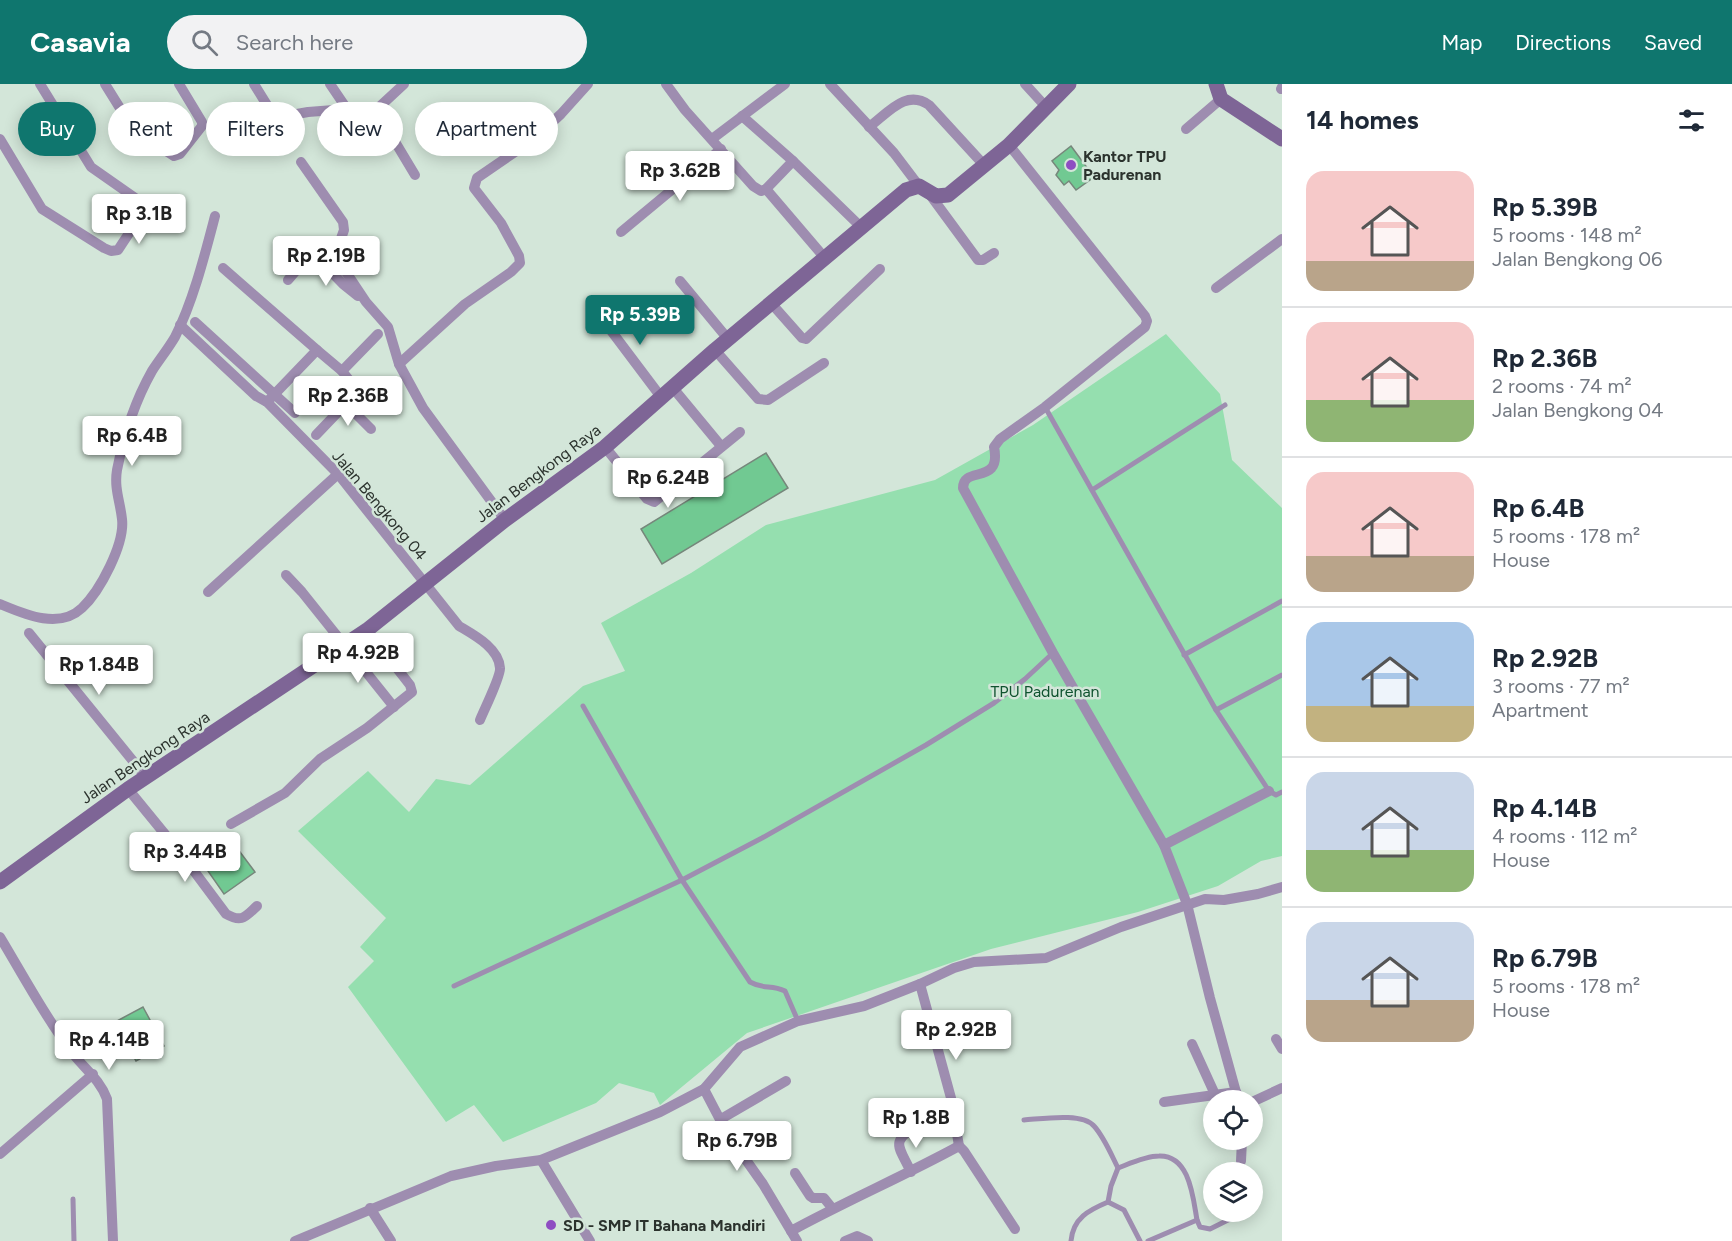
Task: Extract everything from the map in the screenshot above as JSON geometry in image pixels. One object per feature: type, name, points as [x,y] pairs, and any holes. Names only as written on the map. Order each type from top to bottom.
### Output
[{"type":"street","points":[[0,139],[42,209],[104,248],[111,251],[118,250],[141,215],[143,210],[141,202],[91,167],[40,84]]},
{"type":"street","points":[[105,84],[133,129],[174,156],[180,154],[202,126],[202,122],[179,84]]},
{"type":"street","points":[[254,84],[275,118],[317,111]]},
{"type":"street","points":[[330,84],[342,102]]},
{"type":"street","points":[[385,102],[404,84]]},
{"type":"street","points":[[399,364],[465,304],[511,272],[520,263],[519,256],[501,223],[474,188],[474,183],[477,178],[534,139],[588,84]]},
{"type":"street","points":[[666,84],[685,110],[753,186],[761,191],[766,189],[793,160]]},
{"type":"street","points":[[712,139],[785,84]]},
{"type":"street","points":[[830,84],[894,153],[972,255],[978,260],[983,260],[994,253]]},
{"type":"street","points":[[1026,84],[1046,107]]},
{"type":"street","name":"Jalan Bengkong Raya","points":[[0,882],[128,789],[368,630],[505,520],[605,447],[860,226],[906,190],[923,189],[941,197],[948,195],[1009,145],[1070,84]]},
{"type":"street","points":[[1216,84],[1221,99],[1282,139]]},
{"type":"street","points":[[870,127],[908,99],[920,99],[929,105],[984,165]]},
{"type":"street","points":[[1186,129],[1221,99]]},
{"type":"street","points":[[742,116],[793,160],[860,226]]},
{"type":"street","points":[[1009,145],[1147,321],[1145,327],[1045,407],[996,442],[994,447],[997,460],[990,470],[965,479],[963,488],[1053,653],[1164,845],[1187,904],[1210,998],[1236,1090]]},
{"type":"street","points":[[621,232],[720,149]]},
{"type":"street","points":[[403,155],[415,175]]},
{"type":"street","points":[[301,162],[343,222],[344,230],[337,250],[338,260],[366,302],[388,327],[399,364],[423,408],[505,520]]},
{"type":"street","points":[[766,189],[824,257]]},
{"type":"street","points":[[0,604],[31,617],[49,619],[65,617],[81,609],[105,576],[120,542],[122,517],[115,486],[117,468],[134,407],[180,325],[203,264],[215,216]]},
{"type":"street","points":[[1216,288],[1282,238]]},
{"type":"street","points":[[288,280],[312,252],[366,302]]},
{"type":"street","points":[[223,268],[342,371],[358,391],[316,435]]},
{"type":"street","points":[[771,303],[802,338],[806,339],[880,269]]},
{"type":"street","points":[[680,281],[728,339]]},
{"type":"street","points":[[597,312],[667,392],[721,446]]},
{"type":"street","points":[[195,322],[271,398],[295,413]]},
{"type":"street","name":"Jalan Bengkong 04","points":[[180,325],[256,396],[271,398],[338,474],[459,626],[496,654],[501,669],[480,720]]},
{"type":"street","points":[[342,371],[378,334]]},
{"type":"street","points":[[271,398],[317,350]]},
{"type":"street","points":[[715,350],[758,399],[763,401],[824,363]]},
{"type":"street","points":[[346,404],[371,429]]},
{"type":"street","points":[[605,447],[647,500],[654,502],[740,432]]},
{"type":"street","points":[[208,592],[338,474]]},
{"type":"street","points":[[286,575],[345,644],[394,707]]},
{"type":"street","points":[[231,824],[285,793],[320,759],[367,728],[412,692],[410,686],[368,630]]},
{"type":"street","points":[[29,633],[146,777]]},
{"type":"street","points":[[128,789],[226,914],[235,919],[243,918],[257,906]]},
{"type":"street","points":[[1164,845],[1269,791]]},
{"type":"street","points":[[295,1241],[451,1176],[496,1166],[541,1160],[660,1112],[704,1089],[740,1047],[798,1021],[864,1006],[954,968],[974,962],[1046,958],[1121,927],[1187,904],[1205,899],[1224,900],[1258,894],[1282,887]]},
{"type":"street","points":[[0,937],[75,1056],[103,1087],[107,1099],[113,1241]]},
{"type":"street","points":[[920,984],[951,1098],[959,1146],[1015,1229]]},
{"type":"street","points":[[1276,1039],[1282,1049]]},
{"type":"street","points":[[1192,1044],[1212,1090]]},
{"type":"street","points":[[0,1154],[93,1074]]},
{"type":"street","points":[[721,1119],[786,1081]]},
{"type":"street","points":[[1263,1097],[1282,1088]]},
{"type":"street","points":[[704,1089],[727,1132],[763,1184],[797,1241]]},
{"type":"street","points":[[1164,1102],[1203,1099]]},
{"type":"street","points":[[911,1172],[899,1146],[899,1139],[918,1125]]},
{"type":"street","points":[[791,1231],[832,1208],[911,1172],[959,1146]]},
{"type":"street","points":[[1241,1161],[1242,1150]]},
{"type":"street","points":[[541,1160],[590,1241]]},
{"type":"street","points":[[795,1173],[810,1196],[824,1198],[832,1208]]},
{"type":"street","points":[[370,1208],[391,1241]]},
{"type":"street","points":[[845,1241],[857,1236],[868,1241]]},
{"type":"lane","points":[[1092,490],[1225,405]]},
{"type":"lane","points":[[1045,407],[1216,710],[1269,791],[1276,795],[1282,792]]},
{"type":"lane","points":[[1184,655],[1282,601]]},
{"type":"lane","points":[[454,986],[682,880],[762,838],[926,745],[994,703],[1053,653]]},
{"type":"lane","points":[[1216,710],[1282,675]]},
{"type":"lane","points":[[583,706],[682,880],[750,982],[761,988],[775,987],[785,991],[798,1021]]},
{"type":"lane","points":[[1024,1120],[1070,1118],[1094,1125],[1118,1168],[1108,1202]]},
{"type":"lane","points":[[1118,1168],[1161,1155],[1172,1158],[1186,1175],[1200,1227],[1210,1229],[1225,1222]]},
{"type":"lane","points":[[73,1199],[74,1241]]},
{"type":"lane","points":[[1071,1241],[1077,1220],[1093,1208],[1108,1202],[1124,1210],[1140,1241]]},
{"type":"lane","points":[[1148,1241],[1197,1220]]},
{"type":"green space","name":"TPU Padurenan","points":[[1166,334],[1220,394],[1232,460],[1282,508],[1282,856],[1261,861],[1218,886],[1138,912],[991,949],[747,1033],[660,1105],[654,1093],[619,1083],[596,1103],[503,1142],[474,1105],[446,1122],[348,987],[374,961],[360,947],[386,918],[298,831],[368,771],[409,812],[436,779],[470,785],[583,686],[625,671],[601,623],[691,573],[766,525],[935,480],[1033,425]]},
{"type":"building","name":"Kantor TPU Padurenan","points":[[1071,146],[1094,177],[1076,190],[1069,181],[1064,185],[1056,175],[1059,170],[1052,161]]},
{"type":"building","points":[[766,453],[788,488],[662,564],[641,529]]},
{"type":"building","points":[[231,840],[255,872],[224,894],[201,861]]},
{"type":"building","points":[[143,1007],[164,1046],[136,1061],[115,1022]]},
{"type":"place","name":"Kantor TPU Padurenan","points":[[1071,165]]},
{"type":"place","name":"SD - SMP IT Bahana Mandiri","points":[[551,1225]]}]
